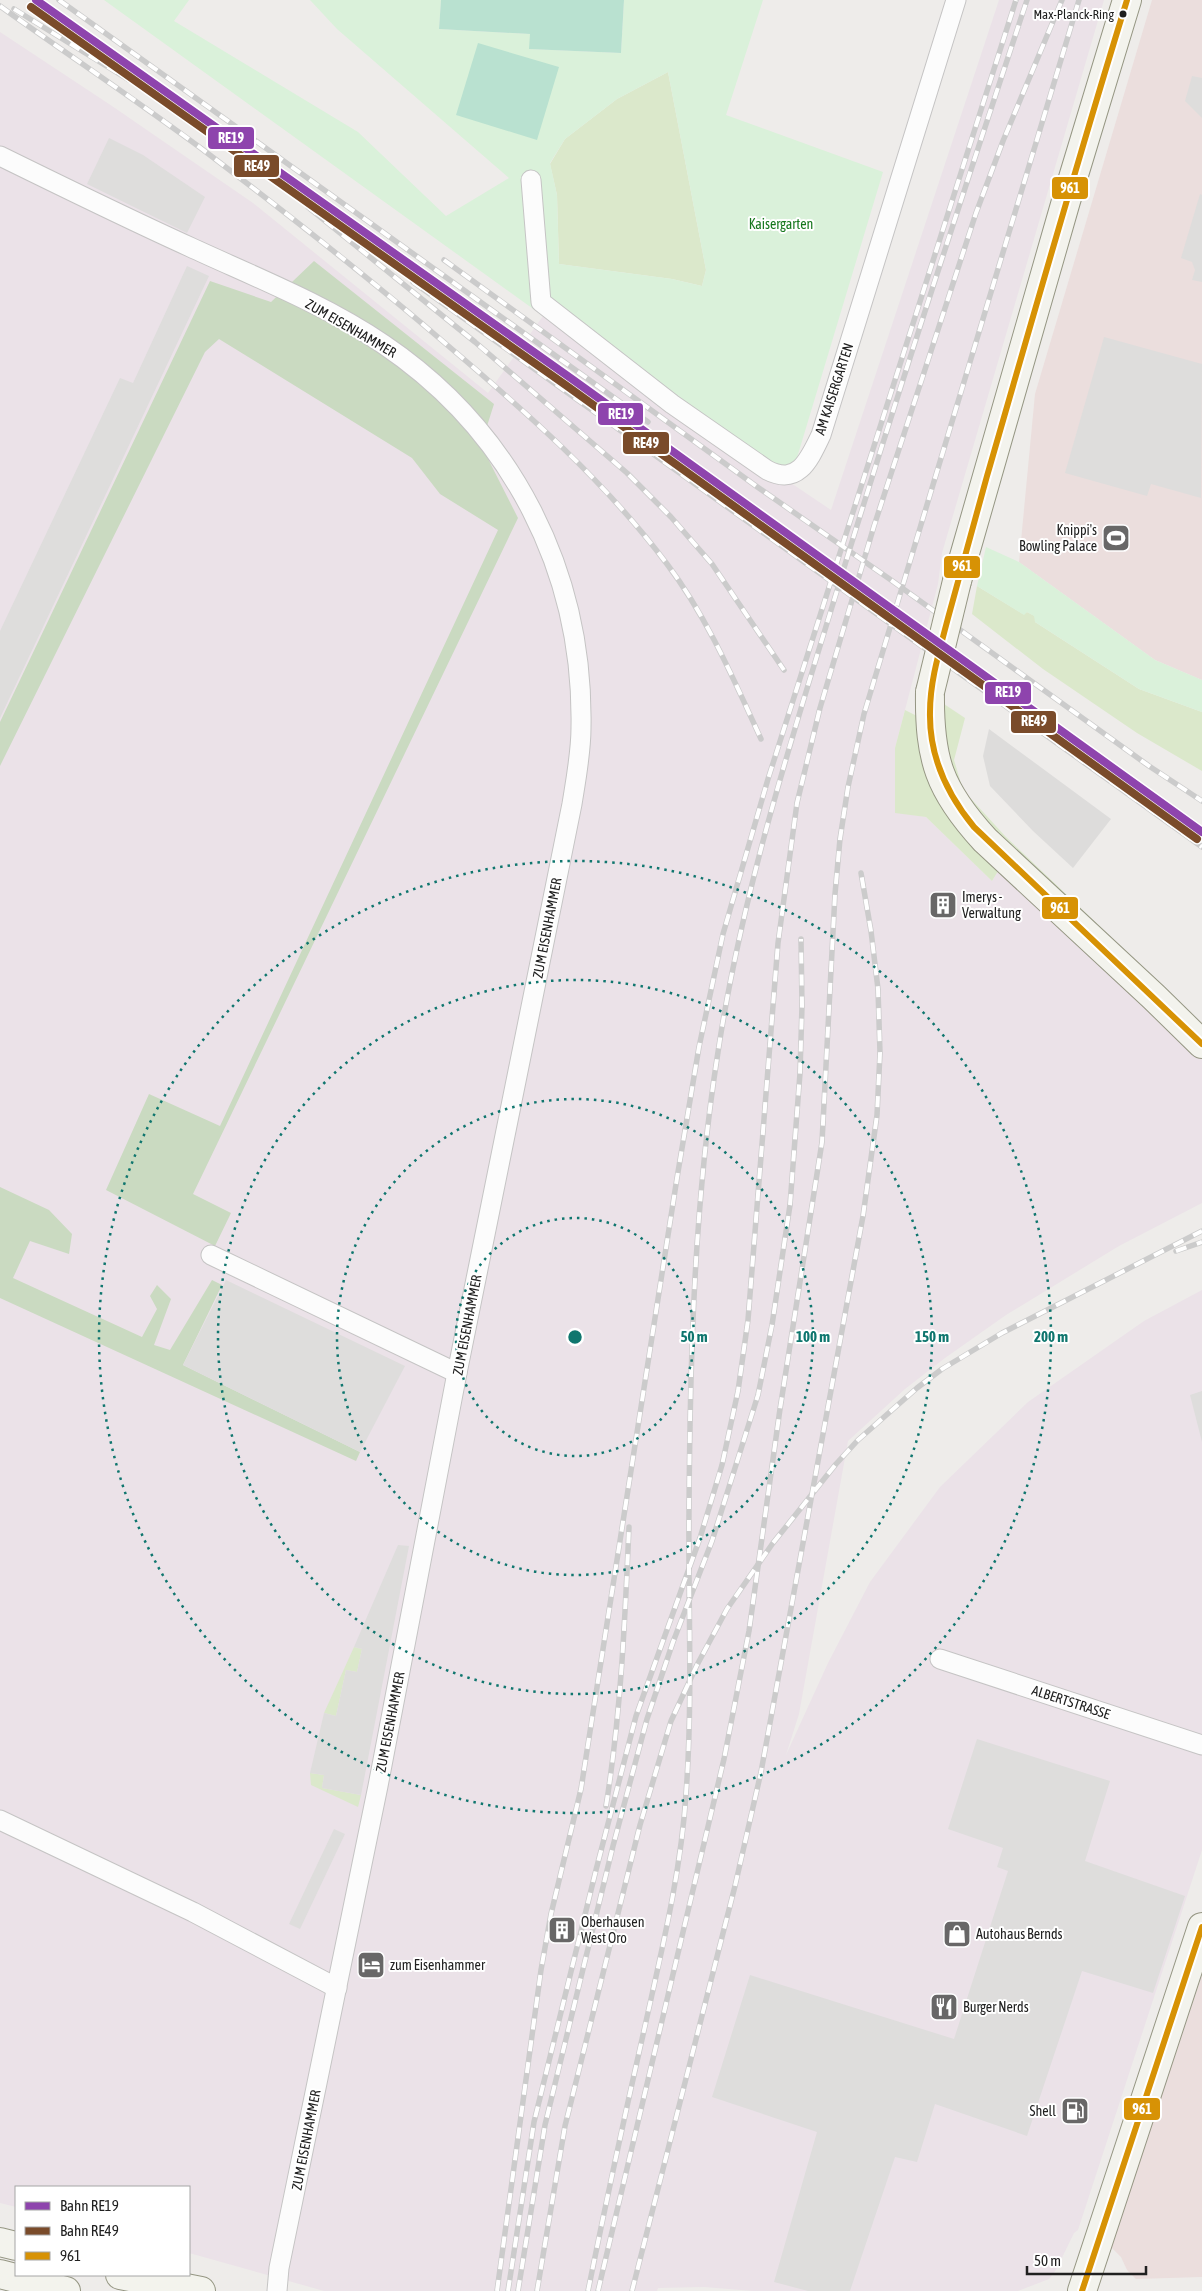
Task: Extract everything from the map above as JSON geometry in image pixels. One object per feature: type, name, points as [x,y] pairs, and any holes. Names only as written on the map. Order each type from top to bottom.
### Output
[{"type":"main road","points":[[1127,0],[1066,201],[957,581],[930,692],[930,722],[935,760],[948,792],[965,818],[985,840],[1202,1044]]},
{"type":"main road","points":[[1082,2291],[1202,1927]]},
{"type":"main road","points":[[0,2242],[15,2246]]},
{"type":"main road","points":[[0,2274],[66,2291]]},
{"type":"main road","points":[[125,2276],[201,2291]]},
{"type":"street","name":"AM KAISERGARTEN","points":[[531,180],[540,302],[672,404],[767,470],[775,474],[788,476],[794,474],[808,458],[821,435],[956,0]]},
{"type":"street","name":"ZUM EISENHAMMER","points":[[0,156],[184,244],[254,275],[342,319],[383,344],[424,374],[479,430],[517,482],[539,524],[554,561],[569,610],[575,640],[581,700],[580,748],[572,804],[279,2268],[277,2291]]},
{"type":"street","points":[[211,1255],[458,1373]]},
{"type":"street","name":"ALBERTSTRASSE","points":[[940,1659],[1202,1745]]},
{"type":"street","points":[[0,1820],[193,1912],[336,1988]]},
{"type":"shaded area","points":[[999,0],[1104,0],[942,553],[938,584],[895,748],[895,812],[926,817],[992,881],[1003,863],[1202,1050],[1202,1203],[1119,1246],[1006,1315],[905,1389],[848,1441],[799,1714],[786,1755],[828,1663],[870,1582],[940,1487],[1028,1402],[1144,1321],[1202,1290],[1202,1850],[1078,2230],[1074,2233],[1056,2270],[1049,2279],[1018,2291],[753,2291],[704,2287],[658,2288],[657,2291],[324,2291],[190,2253],[190,2186],[15,2186],[15,2207],[0,2203],[0,32],[253,203],[488,393],[543,316],[831,510]]},
{"type":"shaded area","points":[[1152,0],[1202,0],[1202,680],[1155,660],[1019,562],[1035,394]]},
{"type":"shaded area","points":[[1192,76],[1202,78],[1202,118],[1185,101]]},
{"type":"shaded area","points":[[109,138],[143,155],[205,197],[187,233],[87,184]]},
{"type":"shaded area","points":[[1200,194],[1202,195],[1202,282],[1192,280],[1195,270],[1192,262],[1181,258]]},
{"type":"shaded area","points":[[187,266],[209,276],[0,718],[0,631],[120,378],[133,383]]},
{"type":"shaded area","points":[[1104,337],[1202,364],[1201,498],[1151,484],[1147,496],[1065,473]]},
{"type":"shaded area","points":[[989,729],[1111,819],[1073,868],[1033,831],[990,786],[983,756]]},
{"type":"shaded area","points":[[226,1280],[405,1366],[360,1452],[183,1365]]},
{"type":"shaded area","points":[[1202,1391],[1202,1442],[1190,1395]]},
{"type":"shaded area","points":[[398,1545],[409,1546],[361,1795],[322,1788],[324,1775],[310,1773],[324,1713],[336,1716],[346,1670],[357,1672],[362,1649],[354,1647]]},
{"type":"shaded area","points":[[977,1739],[1110,1781],[1085,1861],[1185,1896],[1153,1993],[1082,1971],[1027,2136],[935,2104],[917,2162],[895,2157],[850,2291],[808,2291],[774,2282],[817,2132],[712,2097],[750,1975],[954,2039],[1008,1871],[997,1867],[1003,1848],[948,1829]]},
{"type":"shaded area","points":[[334,1829],[345,1834],[300,1929],[289,1924]]},
{"type":"shaded area","points":[[1202,1975],[1202,2277],[1136,2279],[1127,2270],[1121,2257],[1111,2247]]},
{"type":"green space","name":"Kaisergarten","points":[[104,0],[189,0],[174,21],[358,132],[446,216],[509,178],[337,29],[310,0],[441,0],[439,29],[530,34],[530,49],[621,53],[624,0],[763,0],[726,115],[883,172],[790,481],[543,316]],"holes":[[[668,72],[706,270],[702,286],[672,279],[559,264],[557,195],[550,163],[565,139],[617,99]]]},
{"type":"green space","points":[[441,0],[624,0],[621,53],[529,49],[530,34],[439,29]]},
{"type":"green space","points":[[478,43],[559,67],[537,140],[456,115]]},
{"type":"green space","points":[[668,72],[706,270],[702,286],[672,279],[559,264],[557,195],[550,164],[565,139],[617,99]]},
{"type":"green space","points":[[314,261],[494,404],[481,445],[518,518],[193,1194],[231,1213],[215,1246],[106,1190],[149,1094],[220,1126],[498,530],[440,494],[412,458],[219,339],[205,352],[0,766],[0,722],[210,281],[271,302]]},
{"type":"green space","points":[[986,547],[1019,562],[1155,660],[1202,680],[1202,712],[1139,689],[1035,622],[1034,616],[1027,612],[1024,615],[977,586]]},
{"type":"green space","points":[[977,586],[1023,614],[1027,612],[1035,616],[1035,622],[1139,689],[1202,712],[1202,771],[1137,733],[1043,669],[972,614]]},
{"type":"green space","points":[[926,692],[965,718],[954,760],[963,790],[1005,836],[1151,975],[1202,1029],[1003,863],[992,881],[926,817],[895,813],[895,748],[905,710],[923,719]]},
{"type":"green space","points":[[0,1187],[49,1210],[72,1234],[69,1254],[30,1241],[13,1278],[142,1337],[157,1309],[150,1296],[157,1285],[171,1299],[154,1345],[170,1350],[212,1280],[222,1285],[183,1365],[360,1452],[356,1461],[0,1298]]},
{"type":"green space","points":[[354,1647],[362,1649],[357,1672],[346,1670],[336,1716],[324,1713]]},
{"type":"green space","points":[[310,1773],[324,1775],[322,1788],[361,1795],[358,1807],[311,1785]]},
{"type":"railway","points":[[59,0],[648,422]]},
{"type":"railway","points":[[497,2291],[541,1970],[551,1914],[581,1789],[677,1178],[699,1047],[723,934],[768,779],[1016,0]]},
{"type":"railway","points":[[588,2291],[664,1939],[684,1823],[689,1723],[690,1453],[695,1281],[703,1166],[718,1052],[728,995],[752,883],[798,717],[903,379],[1027,0]]},
{"type":"railway","points":[[508,2291],[534,2122],[596,1870],[636,1716],[700,1538],[722,1465],[738,1391],[748,1320],[778,943],[797,803],[820,708],[874,526],[976,213],[1003,141],[1062,0]]},
{"type":"railway","points":[[598,2291],[724,1759],[749,1631],[780,1409],[822,1142],[835,894],[840,839],[848,787],[864,714],[1079,0]]},
{"type":"railway","points":[[0,6],[202,149],[295,220],[416,319],[534,421],[617,504],[667,564],[695,605],[707,627],[761,739]]},
{"type":"railway","points":[[14,9],[129,80]]},
{"type":"railway","points":[[308,207],[475,342],[627,473],[671,517],[712,564],[784,670]]},
{"type":"railway","points":[[444,260],[756,486],[891,580],[1149,766],[1202,801]]},
{"type":"railway","points":[[413,282],[1202,847]]},
{"type":"railway","points":[[632,2291],[735,1886],[761,1772],[863,1216],[877,1115],[880,1053],[878,989],[861,873]]},
{"type":"railway","points":[[518,2291],[545,2125],[613,1846],[647,1719],[673,1642],[712,1541],[758,1395],[772,1325],[790,1205],[800,1073],[801,939]]},
{"type":"railway","points":[[537,2291],[565,2126],[640,1825],[671,1721],[697,1665],[727,1609],[773,1543],[836,1464],[858,1440],[917,1388],[942,1369],[1002,1333],[1202,1231]]},
{"type":"railway","points":[[1176,1251],[1202,1242]]},
{"type":"railway","points":[[606,1806],[619,1701],[629,1527]]},
{"type":"rail line","name":"RE19","points":[[36,0],[572,379],[1202,832]]},
{"type":"rail line","name":"RE49","points":[[31,7],[567,386],[1197,839]]},
{"type":"transit line","name":"961","points":[[1127,0],[987,476],[948,618],[936,665],[930,700],[930,728],[936,759],[941,773],[955,801],[974,827],[1202,1044]]},
{"type":"transit line","name":"961","points":[[1082,2291],[1202,1927]]},
{"type":"place","name":"Max-Planck-Ring","points":[[1123,14]]},
{"type":"place","name":"Knippi's Bowling Palace","points":[[1116,538]]},
{"type":"place","name":"Imerys - Verwaltung","points":[[943,905]]},
{"type":"place","name":"Oberhausen West Oro","points":[[562,1930]]},
{"type":"place","name":"Autohaus Bernds","points":[[957,1934]]},
{"type":"place","name":"zum Eisenhammer","points":[[371,1965]]},
{"type":"place","name":"Burger Nerds","points":[[944,2007]]},
{"type":"place","name":"Shell","points":[[1075,2111]]}]
